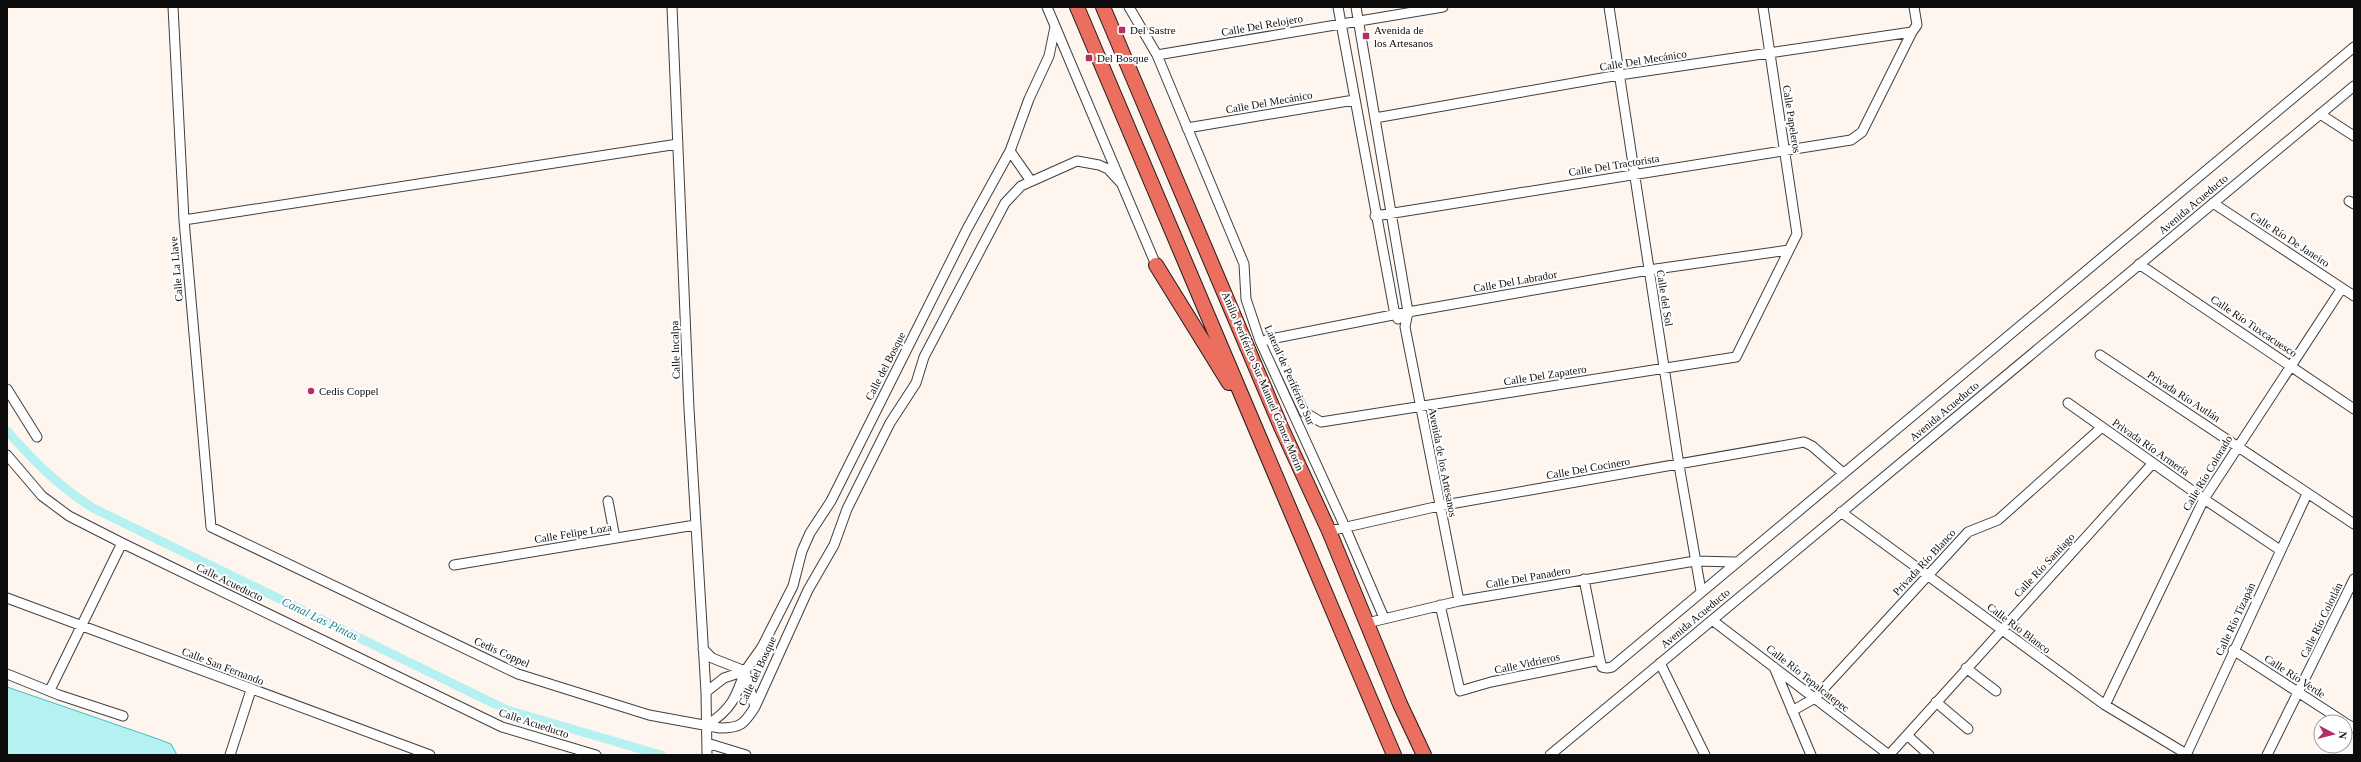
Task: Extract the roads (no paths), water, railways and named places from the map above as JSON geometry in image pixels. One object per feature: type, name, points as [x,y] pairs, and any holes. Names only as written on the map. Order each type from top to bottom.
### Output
[{"type":"highway","points":[[1077,7],[1394,755]]},
{"type":"highway","name":"Anillo Periférico Sur Manuel Gómez Morín","points":[[1103,7],[1253,342],[1281,427],[1329,532],[1424,755]]},
{"type":"highway","points":[[1156,265],[1255,426]]},
{"type":"street","name":"Calle La Llave","points":[[174,7],[184,220],[211,527]]},
{"type":"street","name":"Calle Incalpa","points":[[672,7],[695,525],[707,725]]},
{"type":"street","points":[[1047,7],[1156,265]]},
{"type":"street","name":"Lateral de Periférico Sur","points":[[1129,7],[1157,55],[1244,264],[1246,299],[1253,342],[1345,527],[1384,618]]},
{"type":"street","name":"Avenida de los Artesanos","points":[[1338,7],[1375,216],[1395,315],[1405,327]]},
{"type":"street","name":"Avenida de los Artesanos","points":[[1356,7],[1408,312],[1405,327],[1439,506],[1459,601]]},
{"type":"street","name":"Calle Del Relojero","points":[[1157,55],[1443,7]]},
{"type":"street","name":"Calle del Sol","points":[[1609,7],[1679,465],[1701,591]]},
{"type":"street","name":"Calle Papeleros","points":[[1763,7],[1797,234]]},
{"type":"street","points":[[1914,7],[1917,25],[1914,31]]},
{"type":"street","name":"Calle del Bosque","points":[[706,692],[724,678],[745,671],[762,647],[778,617],[792,586],[802,551],[810,533],[831,501],[967,229],[1010,151],[1029,98],[1049,56],[1055,27]]},
{"type":"street","name":"Calle Del Mecánico","points":[[1375,118],[1619,75],[1914,31]]},
{"type":"street","name":"Calle Del Tractorista","points":[[1375,216],[1857,137],[1862,132],[1914,31]]},
{"type":"street","name":"Avenida Acueducto","points":[[1600,660],[1602,667],[1612,667],[1701,591],[2354,47]]},
{"type":"street","name":"Avenida Acueducto","points":[[1550,755],[2354,86]]},
{"type":"street","name":"Calle Del Mecánico","points":[[1187,128],[1354,100]]},
{"type":"street","points":[[2320,114],[2354,136]]},
{"type":"street","points":[[184,220],[678,144]]},
{"type":"street","points":[[1010,151],[1031,181]]},
{"type":"street","name":"Calle del Bosque","points":[[707,725],[732,728],[744,724],[755,707],[808,590],[834,545],[847,509],[890,423],[916,383],[924,357],[960,285],[1005,203],[1021,186],[1076,161],[1088,162],[1108,169],[1121,183]]},
{"type":"street","name":"Calle Río De Janeiro","points":[[2213,203],[2354,296]]},
{"type":"street","name":"Calle Del Zapatero","points":[[1270,339],[1304,412],[1321,422],[1736,357],[1797,234]]},
{"type":"street","name":"Calle Del Labrador","points":[[1253,342],[1408,312],[1649,270],[1789,250]]},
{"type":"street","name":"Calle Río Tuxcacuesco","points":[[2140,264],[2354,408]]},
{"type":"street","name":"Calle Río Colorado","points":[[2105,705],[2204,499],[2342,288]]},
{"type":"street","name":"Privada Río Autlán","points":[[2100,355],[2238,445],[2307,494],[2354,524]]},
{"type":"street","points":[[7,389],[37,437]]},
{"type":"street","name":"Privada Río Armería","points":[[2068,403],[2204,499],[2280,550]]},
{"type":"street","name":"Privada Río Blanco","points":[[1792,711],[1815,698],[1968,532],[1998,520],[2102,427]]},
{"type":"street","name":"Calle Del Cocinero","points":[[1329,532],[1439,506],[1804,442],[1843,473]]},
{"type":"street","name":"Calle Acueducto","points":[[7,455],[42,496],[69,516],[122,543],[502,727],[596,755]]},
{"type":"street","name":"Calle Río Santiago","points":[[1889,755],[2001,629],[2153,463]]},
{"type":"street","name":"Calle Río Tizapán","points":[[2187,754],[2233,650],[2307,494]]},
{"type":"street","points":[[608,501],[615,538]]},
{"type":"street","name":"Calle Río Blanco","points":[[1841,512],[1928,574],[2105,705],[2187,754]]},
{"type":"street","name":"Calle Felipe Loza","points":[[454,565],[695,525]]},
{"type":"street","name":"Cedis Coppel","points":[[211,527],[518,674],[648,715],[707,725]]},
{"type":"street","points":[[50,690],[122,543]]},
{"type":"street","name":"Calle Del Panadero","points":[[1367,622],[1459,601],[1695,561],[1736,562]]},
{"type":"street","name":"Calle Río Colotlán","points":[[2268,755],[2354,579]]},
{"type":"street","points":[[1584,580],[1600,660]]},
{"type":"street","name":"Calle San Fernando","points":[[7,598],[251,690],[430,755]]},
{"type":"street","name":"Calle Vidrieros","points":[[1440,605],[1460,691],[1600,660]]},
{"type":"street","name":"Calle Río Tepalcatepec","points":[[1712,620],[1889,755]]},
{"type":"street","points":[[703,649],[712,658],[745,671]]},
{"type":"street","name":"Calle Río Verde","points":[[2233,650],[2332,714]]},
{"type":"street","points":[[1660,663],[1705,755]]},
{"type":"street","points":[[1774,666],[1811,755]]},
{"type":"street","points":[[1966,668],[1996,691]]},
{"type":"street","points":[[745,671],[755,707]]},
{"type":"street","points":[[707,755],[707,725],[722,715],[734,701],[745,671]]},
{"type":"street","points":[[7,674],[50,690],[59,695],[123,716]]},
{"type":"street","points":[[230,755],[251,690]]},
{"type":"street","points":[[1936,702],[1968,729]]},
{"type":"street","points":[[1906,735],[1929,755]]},
{"type":"street","points":[[707,743],[746,755]]},
{"type":"water","points":[[7,687],[171,744],[177,755],[7,755]]},
{"type":"waterway","name":"Canal Las Pintas","points":[[7,431],[47,473],[80,500],[93,508],[507,710],[661,755]]},
{"type":"place","name":"Del Sastre","points":[[1122,30]]},
{"type":"place","name":"Avenida de los Artesanos","points":[[1366,36]]},
{"type":"place","name":"Del Bosque","points":[[1089,58]]},
{"type":"place","name":"Cedis Coppel","points":[[311,391]]}]
